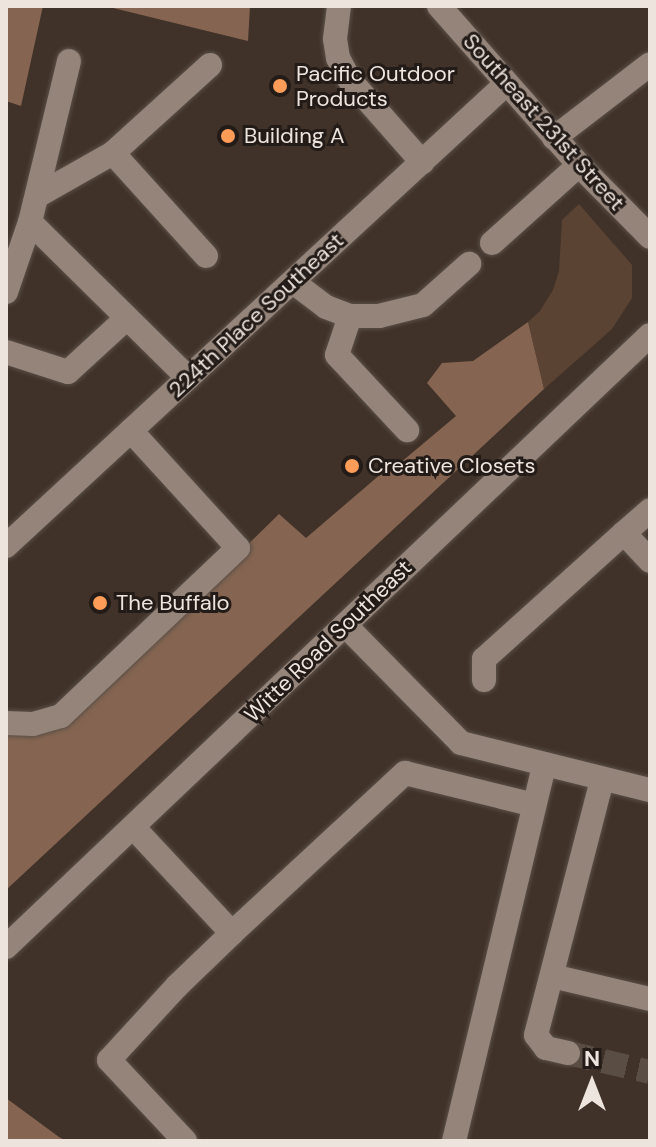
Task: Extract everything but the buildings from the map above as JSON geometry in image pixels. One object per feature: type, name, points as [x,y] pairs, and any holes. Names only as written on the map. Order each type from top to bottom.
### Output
[{"type":"street","points":[[339,6],[335,39],[344,69],[422,162]]},
{"type":"street","name":"Southeast 231st Street","points":[[439,6],[554,138],[650,237]]},
{"type":"street","points":[[6,292],[30,222],[69,61]]},
{"type":"street","points":[[554,138],[650,64]]},
{"type":"street","points":[[37,196],[113,153],[210,65]]},
{"type":"street","name":"224th Place Southeast","points":[[6,546],[506,84]]},
{"type":"street","points":[[113,153],[206,256]]},
{"type":"street","points":[[492,243],[579,165]]},
{"type":"street","points":[[30,222],[188,378]]},
{"type":"street","points":[[293,282],[326,307],[350,316],[379,316],[423,305],[469,264]]},
{"type":"street","points":[[350,316],[337,355],[407,430]]},
{"type":"street","points":[[6,352],[68,372],[127,318]]},
{"type":"street","name":"Witte Road Southeast","points":[[6,947],[650,335]]},
{"type":"street","points":[[6,723],[33,724],[61,716],[238,548],[131,431]]},
{"type":"street","points":[[484,680],[484,659],[650,510]]},
{"type":"street","points":[[624,533],[650,561]]},
{"type":"street","points":[[345,625],[461,743],[650,790]]},
{"type":"street","points":[[454,1141],[544,766]]},
{"type":"street","points":[[185,1141],[109,1060],[177,986],[232,933],[405,773],[534,805]]},
{"type":"street","points":[[568,1053],[546,1048],[536,1035],[602,779]]},
{"type":"street","points":[[133,827],[232,933]]},
{"type":"street","points":[[552,976],[650,999]]},
{"type":"shaded area","points":[[6,6],[43,6],[21,106],[6,101]]},
{"type":"shaded area","points":[[105,6],[250,6],[248,41]]},
{"type":"shaded area","points":[[579,204],[632,265],[632,298],[612,329],[544,389],[528,322],[540,311],[553,290],[559,271],[562,220]]},
{"type":"shaded area","points":[[528,322],[544,389],[6,890],[6,733],[64,724],[279,514],[306,538],[382,473],[387,474],[456,416],[427,383],[442,363],[473,361]]},
{"type":"shaded area","points":[[6,1098],[59,1137],[66,1141],[6,1141]]},
{"type":"tunnel","points":[[568,1053],[650,1072]]},
{"type":"place","name":"Pacific Outdoor Products","points":[[280,86]]},
{"type":"place","name":"Building A","points":[[228,136]]},
{"type":"place","name":"Creative Closets","points":[[352,466]]},
{"type":"place","name":"The Buffalo","points":[[100,603]]}]
